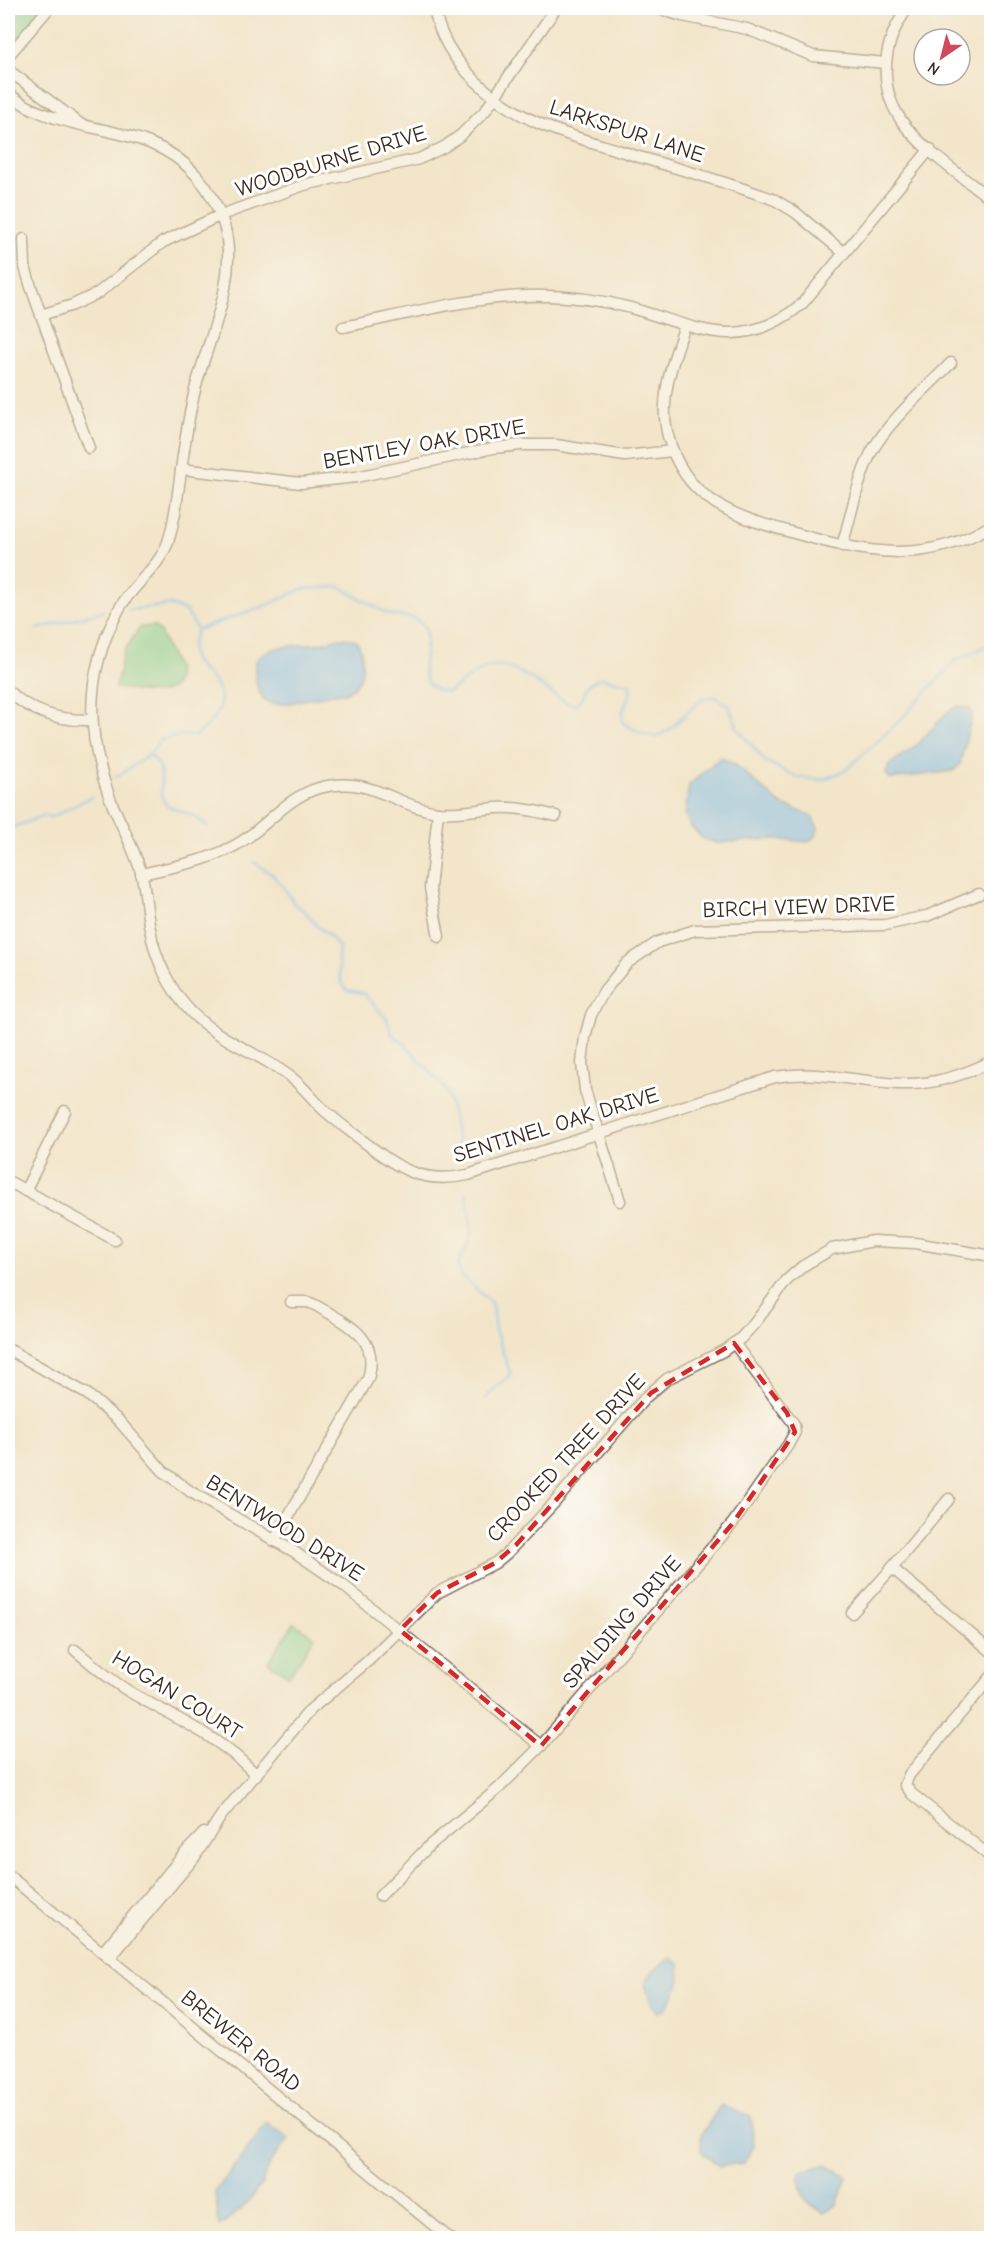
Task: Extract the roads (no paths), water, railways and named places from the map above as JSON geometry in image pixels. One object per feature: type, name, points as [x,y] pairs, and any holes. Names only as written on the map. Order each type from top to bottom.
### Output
[{"type":"street","points":[[8,56],[49,8]]},
{"type":"street","name":"LARKSPUR LANE","points":[[434,8],[442,36],[453,54],[495,97],[520,114],[555,130],[775,200],[795,212],[844,253]]},
{"type":"street","name":"WOODBURNE DRIVE","points":[[41,315],[98,292],[164,242],[220,215],[304,185],[385,167],[432,153],[461,135],[476,121],[556,8]]},
{"type":"street","points":[[657,8],[682,16],[747,29],[813,56],[885,63]]},
{"type":"street","points":[[908,8],[891,37],[885,63],[888,87],[895,110],[908,129],[992,200]]},
{"type":"street","name":"SENTINEL OAK DRIVE","points":[[8,70],[81,125]]},
{"type":"street","name":"SENTINEL OAK DRIVE","points":[[8,93],[41,114],[60,121],[149,142],[174,155],[204,184],[220,215],[228,250],[225,285],[191,405],[174,520],[163,555],[124,601],[104,643],[96,675],[91,720],[97,758],[141,874],[154,948],[165,974],[183,1003],[216,1033],[290,1076],[324,1110],[382,1156],[401,1168],[435,1178],[456,1178],[741,1086],[790,1074],[827,1074],[912,1084],[956,1076],[992,1061]]},
{"type":"street","points":[[343,327],[491,299],[554,296],[629,308],[706,331],[729,334],[755,330],[778,322],[806,300],[930,149]]},
{"type":"street","points":[[24,239],[25,267],[89,448]]},
{"type":"street","points":[[685,325],[665,394],[665,422],[673,451],[688,479],[719,507],[750,521],[842,546],[885,553],[926,550],[955,543],[992,525]]},
{"type":"street","points":[[842,546],[872,451],[897,418],[951,363]]},
{"type":"street","name":"BENTLEY OAK DRIVE","points":[[181,469],[301,483],[356,477],[493,448],[521,445],[556,445],[625,456],[673,451]]},
{"type":"street","points":[[8,691],[25,705],[47,715],[74,720],[91,720]]},
{"type":"street","points":[[141,874],[197,861],[225,851],[254,833],[292,801],[318,789],[336,785],[378,790],[419,807],[438,812],[511,808],[556,816]]},
{"type":"street","points":[[438,812],[430,888],[438,937]]},
{"type":"street","name":"BIRCH VIEW DRIVE","points":[[620,1201],[585,1090],[583,1051],[588,1026],[597,1003],[609,983],[627,963],[669,937],[695,930],[901,923],[927,916],[979,894]]},
{"type":"street","points":[[25,1191],[65,1111]]},
{"type":"street","points":[[8,1181],[115,1240]]},
{"type":"street","name":"CROOKED TREE DRIVE","points":[[106,1956],[194,1858],[221,1816],[310,1710],[368,1661],[437,1593],[495,1563],[516,1545],[651,1393],[679,1372],[734,1343],[754,1324],[788,1280],[814,1258],[832,1249],[873,1241],[894,1241],[992,1256]]},
{"type":"street","points":[[274,1541],[368,1379],[371,1364],[366,1343],[357,1331],[315,1305],[308,1302],[291,1302]]},
{"type":"street","name":"SPALDING DRIVE","points":[[380,1896],[415,1859],[500,1788],[541,1746],[738,1516],[788,1445],[795,1432],[794,1424],[734,1343]]},
{"type":"street","name":"BENTWOOD DRIVE","points":[[8,1348],[87,1394],[118,1420],[163,1472],[191,1492],[330,1575],[541,1746]]},
{"type":"street","points":[[852,1613],[949,1499]]},
{"type":"street","points":[[892,1568],[992,1652]]},
{"type":"street","name":"HOGAN COURT","points":[[75,1650],[130,1692],[221,1743],[243,1760],[256,1774]]},
{"type":"street","points":[[992,1676],[909,1775],[905,1785],[912,1794],[992,1858]]},
{"type":"street","name":"BREWER ROAD","points":[[8,1875],[449,2238]]},
{"type":"water","points":[[338,638],[353,639],[361,651],[361,677],[348,692],[282,704],[270,703],[261,696],[255,674],[258,657],[277,648],[319,643]]},
{"type":"water","points":[[959,706],[969,708],[972,715],[960,764],[953,771],[891,779],[886,774],[889,765],[918,744],[948,711]]},
{"type":"water","points":[[721,757],[737,766],[780,804],[811,815],[818,828],[816,836],[808,842],[774,839],[716,843],[702,838],[691,827],[685,815],[689,785]]},
{"type":"water","points":[[671,1958],[679,1964],[680,1984],[666,2009],[658,2012],[651,2004],[645,1984],[651,1973]]},
{"type":"water","points":[[721,2105],[751,2116],[754,2146],[743,2163],[719,2166],[701,2151],[701,2135]]},
{"type":"water","points":[[267,2123],[289,2138],[269,2164],[261,2185],[241,2210],[219,2226],[215,2192]]},
{"type":"water","points":[[826,2164],[847,2176],[837,2205],[824,2213],[804,2197],[800,2172]]},
{"type":"waterway","points":[[116,777],[149,755],[159,741],[181,735],[195,736],[208,725],[217,712],[221,698],[219,690],[197,664],[192,654],[192,643],[197,630],[270,604],[302,589],[340,587],[388,614],[410,617],[418,621],[426,631],[425,675],[428,683],[437,690],[449,692],[475,673],[493,666],[517,671],[570,704],[578,703],[589,685],[601,678],[630,684],[630,694],[622,717],[623,723],[641,733],[656,737],[669,730],[702,699],[716,697],[729,706],[738,729],[765,761],[796,777],[822,780],[846,770],[898,722],[955,661],[992,643]]},
{"type":"waterway","points":[[129,610],[170,605],[186,611],[197,630]]},
{"type":"waterway","points":[[37,629],[103,611]]},
{"type":"waterway","points":[[149,755],[159,766],[161,792],[165,803],[193,816],[207,826]]},
{"type":"waterway","points":[[8,829],[43,816],[52,817],[91,797]]},
{"type":"waterway","points":[[254,862],[273,875],[295,905],[305,911],[316,925],[332,938],[339,948],[340,975],[347,990],[363,993],[387,1019],[392,1034],[405,1044],[444,1087],[449,1097],[459,1150]]},
{"type":"waterway","points":[[466,1193],[471,1231],[469,1242],[458,1265],[460,1274],[492,1304],[495,1330],[510,1372],[508,1378],[486,1398]]}]
